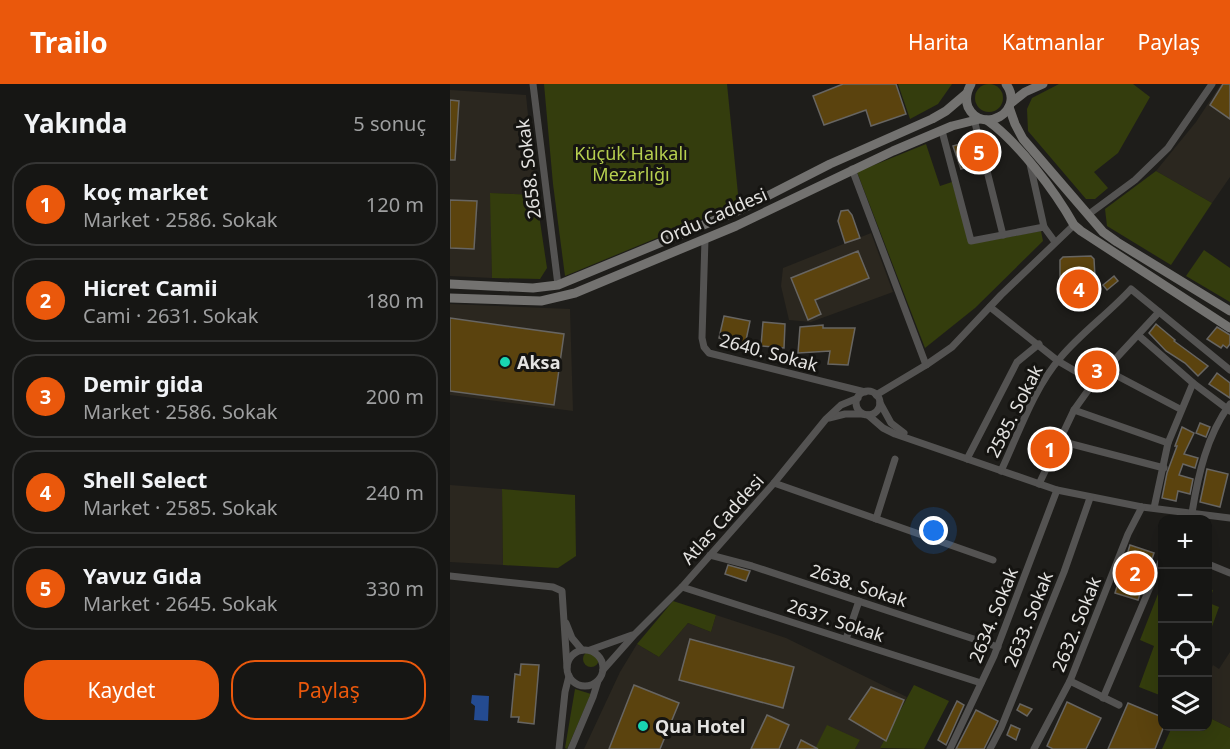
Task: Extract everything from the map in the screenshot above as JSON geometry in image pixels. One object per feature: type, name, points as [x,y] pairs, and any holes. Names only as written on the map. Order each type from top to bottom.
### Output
[{"type":"main road","points":[[1006,84],[1011,95],[1010,105],[1015,124],[1023,139],[1103,232],[1230,311]]},
{"type":"main road","points":[[1010,105],[1025,92],[1043,84]]},
{"type":"main road","name":"Ordu Caddesi","points":[[450,285],[533,288],[558,285],[768,197],[830,164],[932,119],[968,88]]},
{"type":"main road","points":[[968,88],[969,109],[1011,142],[1074,224],[1118,256],[1230,328]]},
{"type":"main road","name":"Ordu Caddesi","points":[[450,298],[531,301],[552,300],[574,293],[767,212],[852,169],[942,130],[980,119],[1000,117],[1010,105]]},
{"type":"main road","points":[[1074,224],[1077,212],[1087,212]]},
{"type":"street","name":"2658. Sokak","points":[[534,84],[558,285]]},
{"type":"street","points":[[1087,212],[1135,180],[1168,148],[1212,84]]},
{"type":"street","points":[[980,119],[1003,235]]},
{"type":"street","points":[[942,130],[971,241],[1044,227]]},
{"type":"street","points":[[1030,164],[1044,227],[1055,242]]},
{"type":"street","points":[[852,169],[926,365]]},
{"type":"street","points":[[876,395],[952,347],[1074,224]]},
{"type":"street","name":"2640. Sokak","points":[[705,239],[702,339],[709,353],[865,392]]},
{"type":"street","name":"2585. Sokak","points":[[1000,471],[1043,382],[1058,361],[1131,289],[1159,312]]},
{"type":"street","points":[[990,307],[1058,361],[1094,382]]},
{"type":"street","points":[[1039,484],[1074,410],[1094,382],[1159,312],[1230,370]]},
{"type":"street","points":[[1138,335],[1192,383],[1229,408],[1218,425],[1199,472],[1192,513]]},
{"type":"street","points":[[967,459],[1017,362],[1038,344]]},
{"type":"street","points":[[1106,370],[1180,409]]},
{"type":"street","points":[[1154,508],[1168,443],[1192,383]]},
{"type":"street","points":[[923,442],[883,428],[856,406],[858,398],[865,392],[876,395],[896,429],[923,442],[1057,490],[1142,507],[1230,517]]},
{"type":"street","name":"Atlas Caddesi","points":[[603,670],[774,483],[826,419],[841,405],[858,398]]},
{"type":"street","points":[[826,419],[845,414],[875,413],[880,403]]},
{"type":"street","points":[[1074,410],[1168,443]]},
{"type":"street","points":[[1059,441],[1164,468]]},
{"type":"street","points":[[876,519],[895,459]]},
{"type":"street","points":[[774,483],[993,560]]},
{"type":"street","name":"2634. Sokak","points":[[950,749],[998,647],[1057,490]]},
{"type":"street","name":"2633. Sokak","points":[[990,749],[1001,728],[1064,572],[1090,498]]},
{"type":"street","name":"2632. Sokak","points":[[1034,749],[1070,681],[1128,534],[1142,507]]},
{"type":"street","name":"2638. Sokak","points":[[710,555],[731,559],[998,647]]},
{"type":"street","points":[[1212,566],[1230,573]]},
{"type":"street","points":[[1103,698],[1158,568]]},
{"type":"street","points":[[450,576],[558,588],[562,591],[569,676],[559,749]]},
{"type":"street","name":"2637. Sokak","points":[[681,587],[981,683]]},
{"type":"street","points":[[846,639],[859,601]]},
{"type":"street","points":[[564,618],[572,638],[582,650]]},
{"type":"street","name":"Atlas Caddesi","points":[[590,650],[634,634]]},
{"type":"street","points":[[567,666],[572,656],[582,650],[590,650],[599,656],[603,670],[571,749]]},
{"type":"street","points":[[569,676],[582,685],[598,681]]},
{"type":"street","points":[[1070,681],[1119,705]]},
{"type":"shaded area","points":[[1221,84],[1230,84],[1230,177],[1212,203],[1156,171],[1196,122]]},
{"type":"shaded area","points":[[450,90],[526,95],[536,195],[491,193],[492,278],[450,276]]},
{"type":"shaded area","points":[[871,233],[893,292],[811,322],[789,320],[781,286],[783,268]]},
{"type":"shaded area","name":"Aksa","points":[[450,304],[570,309],[573,411],[450,395]]},
{"type":"shaded area","points":[[450,485],[502,489],[503,565],[450,562]]},
{"type":"shaded area","points":[[716,615],[786,638],[907,697],[880,748],[882,749],[855,749],[860,740],[815,749],[584,749],[620,672],[637,644],[659,657],[688,623],[711,632]]},
{"type":"shaded area","points":[[1230,652],[1230,728],[1212,719],[1212,667],[1213,665],[1219,669]]},
{"type":"green space","name":"Küçük Halkalı Mezarlığı","points":[[544,84],[727,84],[739,204],[565,276],[553,184]]},
{"type":"green space","points":[[898,84],[952,84],[938,104],[910,119]]},
{"type":"green space","points":[[989,84],[999,88],[1003,98],[999,108],[989,112],[979,108],[975,98],[979,88]]},
{"type":"green space","points":[[1059,84],[1133,84],[1150,97],[1118,153],[1094,172],[1108,188],[1095,199],[1086,199],[1028,131],[1027,109],[1032,98]]},
{"type":"green space","points":[[926,144],[940,186],[952,182],[970,244],[1041,231],[1043,241],[975,308],[925,348],[857,172]]},
{"type":"green space","points":[[1156,171],[1212,203],[1171,265],[1107,226],[1105,209]]},
{"type":"green space","points":[[490,193],[536,195],[547,268],[540,279],[492,278]]},
{"type":"green space","points":[[1204,250],[1230,268],[1230,302],[1186,276]]},
{"type":"green space","points":[[502,489],[575,495],[576,556],[558,568],[503,565]]},
{"type":"green space","points":[[1158,594],[1158,694],[1139,687],[1154,646],[1140,640]]},
{"type":"green space","points":[[673,601],[716,615],[711,632],[688,623],[659,657],[637,644]]},
{"type":"green space","points":[[1212,604],[1219,607],[1212,627]]},
{"type":"green space","points":[[591,651],[597,653],[599,659],[597,665],[591,667],[585,665],[583,659],[585,653]]},
{"type":"green space","points":[[914,685],[949,701],[924,749],[880,748]]},
{"type":"green space","points":[[575,689],[591,694],[567,749],[565,748]]},
{"type":"green space","points":[[1212,719],[1230,728],[1230,749],[1162,749],[1170,731],[1212,731]]},
{"type":"green space","points":[[827,725],[860,740],[855,749],[815,749]]},
{"type":"water","points":[[472,695],[489,696],[488,721],[474,720],[475,706],[471,703]]},
{"type":"building","points":[[843,84],[896,84],[906,114],[871,126],[866,110],[824,125],[813,96]]},
{"type":"building","points":[[1223,84],[1230,84],[1230,119],[1210,105]]},
{"type":"building","points":[[450,100],[459,101],[455,160],[450,160]]},
{"type":"building","points":[[967,142],[976,164],[961,169],[953,146]]},
{"type":"building","points":[[450,200],[477,201],[474,249],[450,248]]},
{"type":"building","points":[[848,210],[860,238],[845,243],[838,221],[841,211]]},
{"type":"building","points":[[858,251],[869,278],[815,300],[821,314],[808,320],[791,278]]},
{"type":"building","points":[[1091,256],[1094,259],[1095,277],[1091,273],[1092,296],[1067,297],[1067,278],[1060,278],[1060,260],[1063,257]]},
{"type":"building","points":[[1114,276],[1118,281],[1107,290],[1103,285]]},
{"type":"building","points":[[724,316],[750,321],[745,345],[719,338]]},
{"type":"building","name":"Aksa","points":[[450,318],[564,334],[554,405],[450,391]]},
{"type":"building","points":[[763,322],[785,324],[784,348],[761,346]]},
{"type":"building","points":[[1156,324],[1174,341],[1208,366],[1198,376],[1185,363],[1166,351],[1149,333]]},
{"type":"building","points":[[823,325],[823,328],[855,328],[848,365],[828,364],[830,351],[798,353],[800,327]]},
{"type":"building","points":[[1217,327],[1230,335],[1230,344],[1227,348],[1223,345],[1221,348],[1207,339]]},
{"type":"building","points":[[1217,373],[1230,383],[1230,398],[1209,384]]},
{"type":"building","points":[[1200,423],[1210,427],[1206,437],[1196,433]]},
{"type":"building","points":[[1182,427],[1194,433],[1184,454],[1198,458],[1195,468],[1183,464],[1179,475],[1193,479],[1190,494],[1178,491],[1176,501],[1162,498],[1167,473]]},
{"type":"building","points":[[1207,469],[1228,474],[1220,507],[1200,502]]},
{"type":"building","points":[[1130,545],[1154,553],[1138,600],[1115,593]]},
{"type":"building","points":[[728,565],[750,571],[746,581],[725,574]]},
{"type":"building","points":[[690,639],[794,667],[783,708],[679,680]]},
{"type":"building","points":[[521,664],[539,665],[534,724],[518,722],[519,717],[511,717],[515,674],[520,675]]},
{"type":"building","name":"Qua Hotel","points":[[634,685],[679,703],[660,749],[609,749]]},
{"type":"building","points":[[871,687],[904,700],[886,741],[849,719]]},
{"type":"building","points":[[957,701],[964,705],[946,745],[938,740]]},
{"type":"building","points":[[1067,702],[1101,718],[1086,749],[1053,749],[1047,746]]},
{"type":"building","points":[[1128,703],[1158,715],[1158,731],[1162,731],[1155,749],[1108,749]]},
{"type":"building","points":[[1020,704],[1032,709],[1027,716],[1017,710]]},
{"type":"building","points":[[976,710],[998,721],[984,749],[956,749]]},
{"type":"building","points":[[767,715],[789,725],[779,749],[751,749]]},
{"type":"building","points":[[1011,725],[1020,729],[1016,740],[1007,735]]},
{"type":"building","points":[[801,740],[818,749],[797,749]]},
{"type":"place","name":"Yavuz Gıda","points":[[979,152]]},
{"type":"place","name":"Shell Select","points":[[1079,289]]},
{"type":"place","name":"Aksa","points":[[505,362]]},
{"type":"place","name":"Demir gida","points":[[1097,370]]},
{"type":"place","name":"koç market","points":[[1050,449]]},
{"type":"place","name":"Hicret Camii","points":[[1135,573]]},
{"type":"place","name":"Qua Hotel","points":[[643,726]]}]
